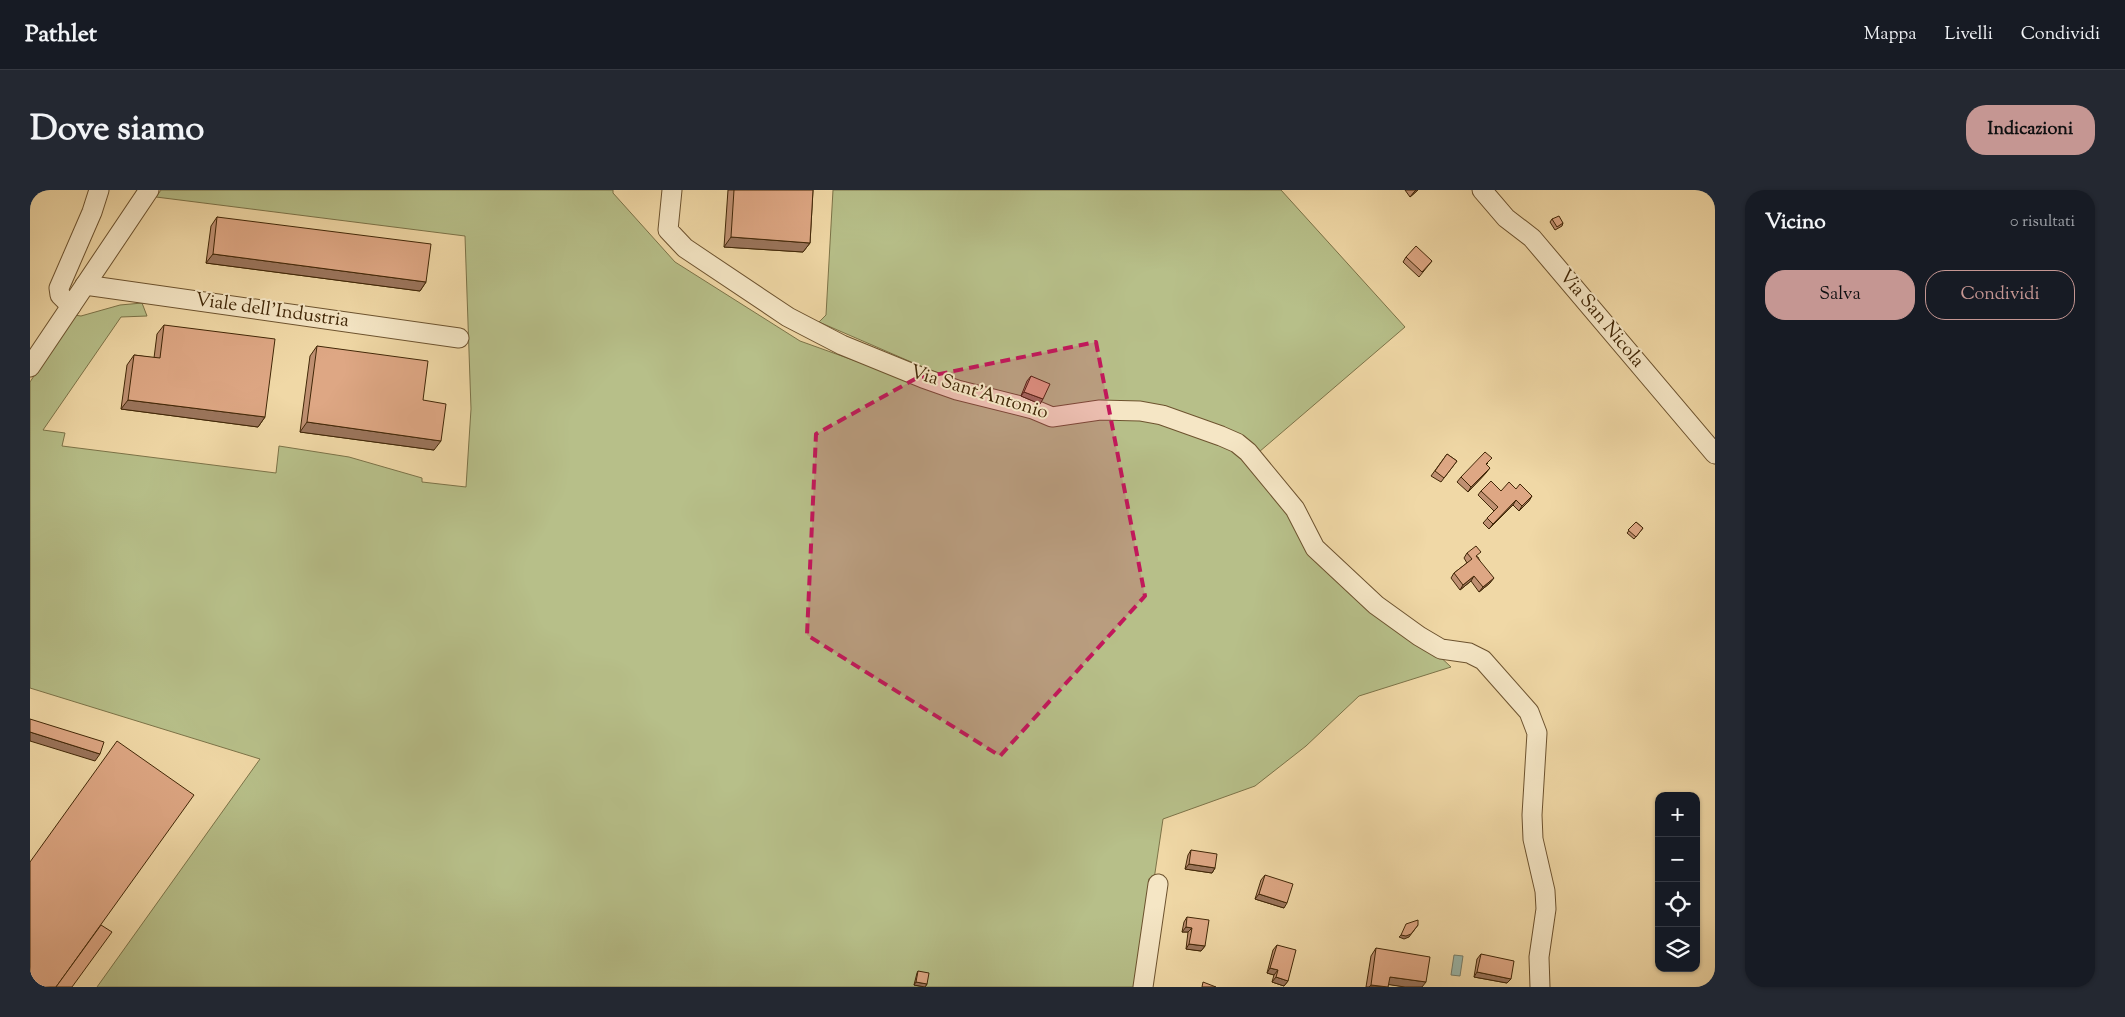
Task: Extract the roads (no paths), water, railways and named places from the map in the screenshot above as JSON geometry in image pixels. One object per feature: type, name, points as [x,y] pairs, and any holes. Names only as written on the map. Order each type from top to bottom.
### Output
[{"type":"street","points":[[71,306],[60,295],[59,288],[92,212],[99,190]]},
{"type":"street","points":[[30,367],[149,190]]},
{"type":"street","name":"Via Sant'Antonio","points":[[672,190],[668,230],[685,248],[788,317],[842,345],[957,390],[1034,409],[1052,417],[1100,410],[1140,411],[1221,436],[1237,443],[1248,452],[1295,509],[1315,548],[1369,598],[1419,636],[1441,649],[1469,653],[1483,660],[1529,712],[1537,733],[1532,839],[1545,891],[1546,909],[1538,957],[1540,987]]},
{"type":"street","name":"Via San Nicola","points":[[1482,190],[1506,218],[1532,238],[1715,454]]},
{"type":"street","name":"Viale dell'Industria","points":[[85,285],[459,338]]},
{"type":"street","points":[[1143,987],[1158,884]]}]
